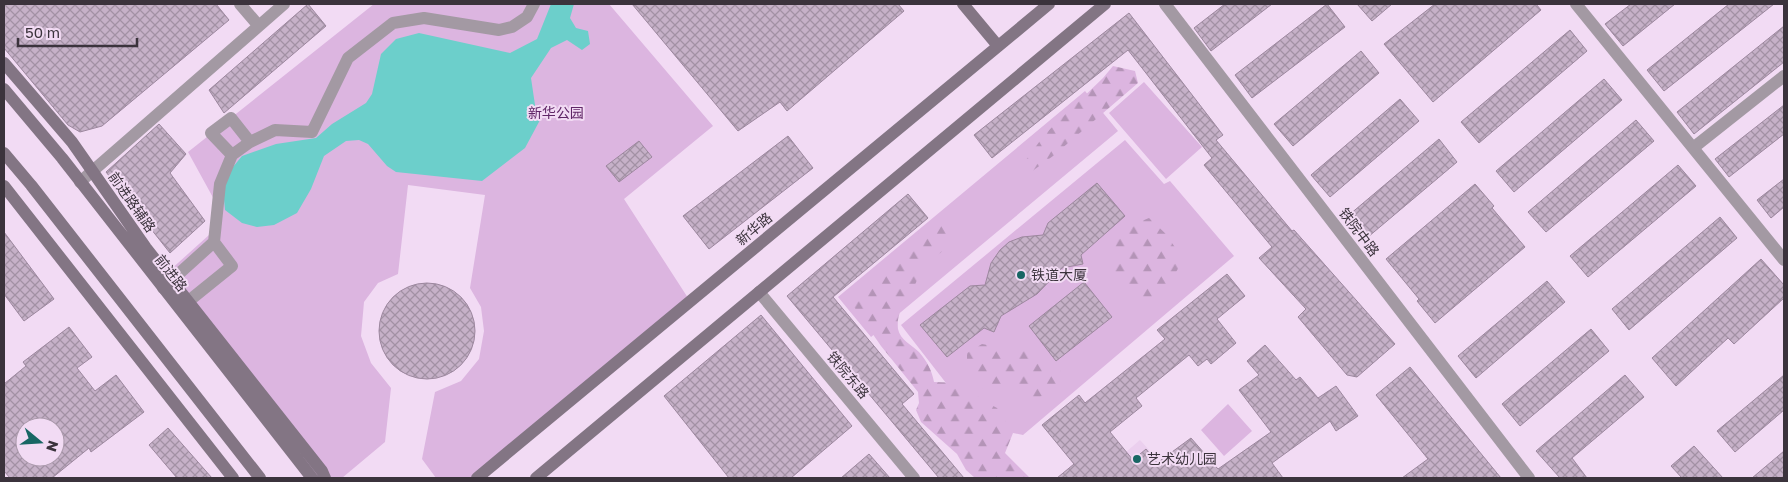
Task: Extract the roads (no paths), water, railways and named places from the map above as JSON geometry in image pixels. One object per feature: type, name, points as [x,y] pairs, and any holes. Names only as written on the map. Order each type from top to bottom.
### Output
[{"type":"main road","points":[[963,4],[998,46]]},
{"type":"main road","name":"新华路","points":[[477,478],[1049,4]]},
{"type":"main road","points":[[536,478],[1104,4]]},
{"type":"main road","name":"前进路辅路","points":[[4,63],[72,142],[146,248],[167,284]]},
{"type":"main road","name":"前进路","points":[[4,89],[184,305],[312,478]]},
{"type":"main road","points":[[4,153],[260,478]]},
{"type":"main road","points":[[4,186],[233,478]]},
{"type":"main road","points":[[184,305],[322,471],[325,478]]},
{"type":"street","points":[[240,4],[258,25]]},
{"type":"street","points":[[80,182],[284,4]]},
{"type":"street","points":[[167,284],[214,242],[220,184],[232,155],[250,142],[275,130],[312,132],[348,58],[393,23],[424,18],[499,30],[512,27],[527,17],[534,4]]},
{"type":"street","name":"铁院中路","points":[[1165,4],[1529,478]]},
{"type":"street","points":[[1576,4],[1784,260]]},
{"type":"street","points":[[1693,148],[1784,76]]},
{"type":"street","points":[[232,155],[212,133],[230,118],[250,142]]},
{"type":"street","points":[[184,305],[232,266],[214,242]]},
{"type":"street","name":"铁院东路","points":[[759,292],[914,478]]},
{"type":"place","name":"铁道大厦","points":[[1021,275]]},
{"type":"place","name":"艺术幼儿园","points":[[1137,459]]},
{"type":"park label","name":"新华公园","points":[[556,113]]}]
